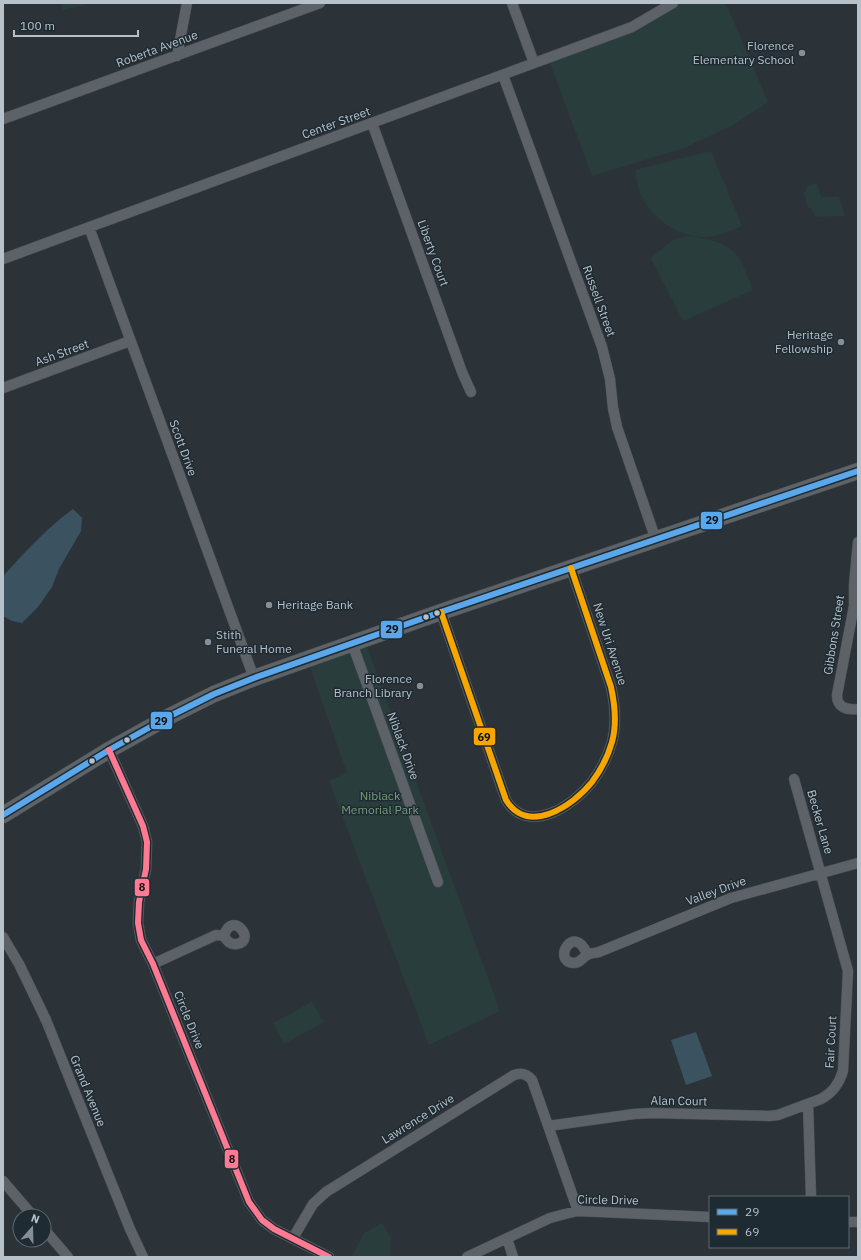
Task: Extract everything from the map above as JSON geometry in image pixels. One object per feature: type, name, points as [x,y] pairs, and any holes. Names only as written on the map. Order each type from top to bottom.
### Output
[{"type":"main road","points":[[3,816],[108,750],[214,694],[254,678],[441,612],[858,471]]},
{"type":"street","points":[[177,56],[187,3]]},
{"type":"street","name":"Roberta Avenue","points":[[3,119],[320,3]]},
{"type":"street","points":[[512,3],[534,63]]},
{"type":"street","name":"Center Street","points":[[3,259],[632,27],[673,3]]},
{"type":"street","name":"Russell Street","points":[[503,75],[602,347],[610,379],[613,408],[617,427],[656,540]]},
{"type":"street","name":"Liberty Court","points":[[372,123],[462,372],[471,392]]},
{"type":"street","name":"Scott Drive","points":[[89,227],[254,678]]},
{"type":"street","name":"Ash Street","points":[[3,388],[130,342]]},
{"type":"street","name":"Gibbons Street","points":[[858,542],[856,601],[837,695],[838,702],[841,707],[847,710],[858,710]]},
{"type":"street","name":"New Uri Avenue","points":[[441,612],[506,800],[513,809],[524,815],[536,817],[549,814],[571,802],[591,783],[606,757],[612,741],[614,729],[615,708],[611,688],[571,568]]},
{"type":"street","name":"Niblack Drive","points":[[352,643],[438,882]]},
{"type":"street","name":"Circle Drive","points":[[108,750],[143,826],[147,842],[146,865],[139,902],[138,923],[141,940],[153,964],[249,1202],[262,1220],[274,1229],[329,1257]]},
{"type":"street","name":"Becker Lane","points":[[794,778],[821,873]]},
{"type":"street","name":"Valley Drive","points":[[587,954],[599,952],[731,898],[858,863]]},
{"type":"street","name":"Fair Court","points":[[808,1104],[821,1099],[833,1091],[841,1080],[844,1064],[848,971],[821,873]]},
{"type":"street","points":[[153,964],[216,935],[224,936]]},
{"type":"street","name":"Grand Avenue","points":[[3,937],[23,972],[46,1020],[142,1257]]},
{"type":"street","name":"Lawrence Drive","points":[[293,1238],[313,1204],[326,1192],[514,1075],[524,1074],[532,1080],[578,1212]]},
{"type":"street","points":[[808,1104],[811,1196]]},
{"type":"street","name":"Alan Court","points":[[548,1126],[634,1114],[652,1113],[769,1116],[778,1115],[808,1104]]},
{"type":"street","points":[[3,1181],[26,1208]]},
{"type":"street","name":"Circle Drive","points":[[467,1257],[550,1218],[564,1214],[578,1212],[709,1217]]},
{"type":"street","points":[[52,1238],[68,1257]]},
{"type":"street","points":[[507,1238],[513,1257]]},
{"type":"green space","points":[[61,3],[91,3],[63,10]]},
{"type":"green space","points":[[673,3],[726,3],[768,102],[735,124],[684,148],[592,176],[548,58],[632,27]]},
{"type":"green space","points":[[711,151],[742,226],[713,236],[703,237],[684,234],[667,225],[653,213],[642,197],[635,170]]},
{"type":"green space","points":[[817,183],[821,197],[839,197],[845,216],[815,217],[812,209],[808,207],[804,194],[808,185]]},
{"type":"green space","points":[[687,236],[720,243],[736,254],[741,261],[753,290],[683,321],[651,258],[673,240]]},
{"type":"green space","name":"Niblack Memorial Park","points":[[364,639],[500,1011],[429,1045],[329,781],[347,773],[307,658]]},
{"type":"green space","points":[[312,1002],[324,1022],[284,1044],[273,1023]]},
{"type":"green space","points":[[382,1223],[391,1237],[390,1257],[352,1256],[364,1233]]},
{"type":"water","points":[[73,509],[82,518],[81,531],[59,569],[52,587],[38,607],[22,623],[12,621],[3,616],[3,577],[37,540]]},
{"type":"water","points":[[696,1032],[712,1076],[686,1085],[671,1040]]},
{"type":"transit line","name":"29","points":[[3,815],[109,750],[170,716],[214,694],[254,678],[441,612],[858,471]]},
{"type":"transit line","name":"69","points":[[441,612],[506,800],[515,811],[526,816],[550,814],[574,800],[592,782],[606,758],[615,728],[611,687],[571,568]]},
{"type":"transit line","name":"8","points":[[109,750],[143,826],[147,842],[146,869],[139,902],[138,923],[141,940],[153,964],[249,1202],[262,1220],[274,1229],[329,1257]]},
{"type":"place","name":"Florence Elementary School","points":[[802,53]]},
{"type":"place","name":"Heritage Fellowship","points":[[841,342]]},
{"type":"place","name":"Heritage Bank","points":[[269,605]]},
{"type":"place","name":"Stith Funeral Home","points":[[208,642]]},
{"type":"place","name":"Florence Branch Library","points":[[420,686]]}]
